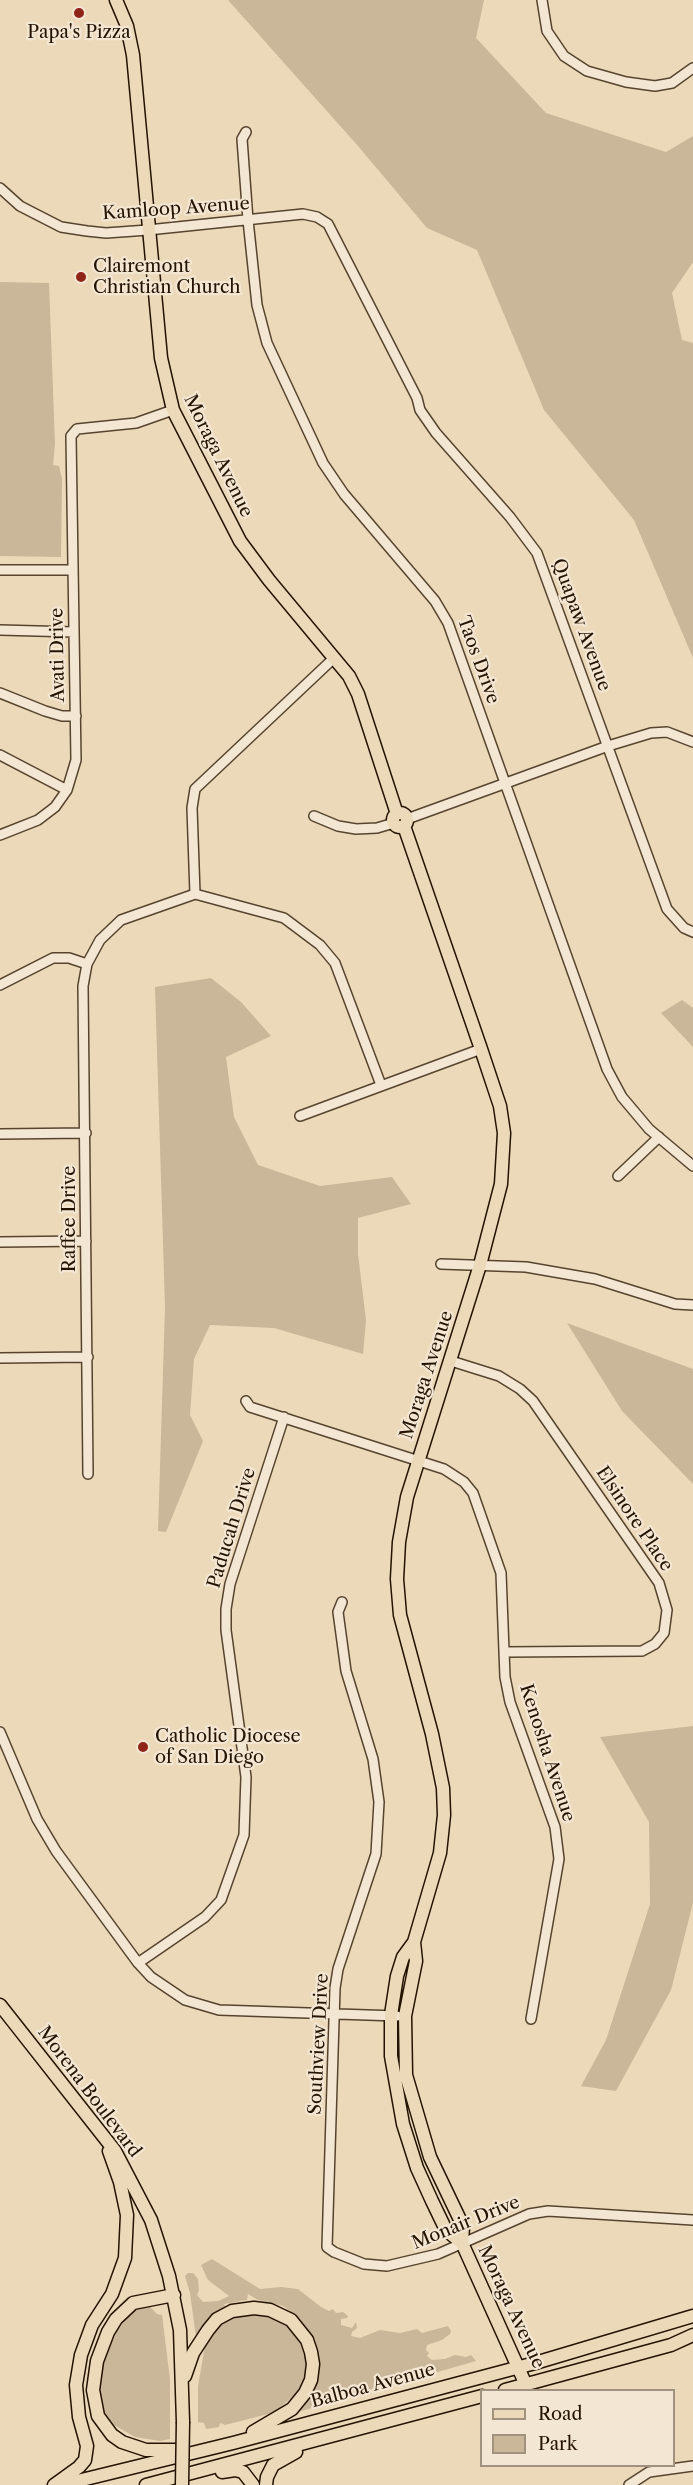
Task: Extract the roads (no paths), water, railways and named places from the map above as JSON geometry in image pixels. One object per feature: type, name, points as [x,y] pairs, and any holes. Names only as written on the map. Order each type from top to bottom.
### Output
[{"type":"main road","name":"Moraga Avenue","points":[[116,0],[127,26],[133,55],[161,358],[173,410],[240,541],[269,580],[349,676],[358,694],[400,821],[482,1048],[500,1106],[504,1133],[501,1184],[480,1265],[407,1497],[399,1542],[397,1579],[400,1615],[432,1734],[443,1788],[444,1815],[440,1853],[414,1942],[403,1957],[397,1976],[391,2015],[392,2056],[403,2124],[417,2168],[446,2230],[462,2243],[520,2366],[526,2385]]},
{"type":"main road","name":"Moraga Avenue","points":[[414,1942],[416,1961],[405,2016],[405,2053],[409,2086],[430,2157],[463,2226],[462,2243]]},
{"type":"main road","name":"Morena Boulevard","points":[[0,2006],[102,2133],[131,2178],[151,2220],[165,2259],[180,2330],[183,2380],[182,2485]]},
{"type":"main road","points":[[54,2485],[80,2467],[85,2460],[87,2446],[79,2416],[76,2385],[81,2355],[92,2325],[112,2294],[125,2258],[127,2216],[120,2182],[102,2133]]},
{"type":"main road","points":[[174,2295],[134,2303],[116,2319],[108,2332],[97,2361],[93,2390],[94,2403],[105,2427],[122,2442],[161,2451],[207,2449]]},
{"type":"main road","points":[[183,2380],[194,2353],[208,2330],[217,2319],[232,2311],[254,2308],[270,2310],[291,2320],[299,2329],[307,2340],[312,2358],[310,2380],[304,2394],[299,2402],[282,2417],[233,2443]]},
{"type":"main road","name":"Balboa Avenue","points":[[61,2485],[233,2443],[651,2330],[693,2316]]},
{"type":"main road","points":[[512,2389],[671,2345],[693,2335]]},
{"type":"main road","name":"Balboa Avenue","points":[[150,2484],[480,2398]]},
{"type":"main road","points":[[266,2485],[267,2476],[273,2465],[319,2440]]},
{"type":"main road","points":[[150,2484],[185,2481],[236,2470],[247,2475],[253,2485]]},
{"type":"street","points":[[542,0],[548,31],[564,56],[587,71],[626,82],[655,86],[672,83],[693,68]]},
{"type":"street","name":"Taos Drive","points":[[246,132],[242,139],[248,220],[257,305],[267,343],[323,463],[344,494],[435,601],[448,623],[608,1069],[622,1097],[649,1129],[693,1166]]},
{"type":"street","name":"Kamloop Avenue","points":[[0,188],[20,206],[61,227],[106,233],[303,214],[317,217],[328,224]]},
{"type":"street","name":"Quapaw Avenue","points":[[328,224],[406,377],[420,410],[436,433],[510,517],[537,553],[667,909],[684,928],[693,932]]},
{"type":"street","name":"Avati Drive","points":[[0,835],[38,820],[55,807],[67,790],[76,760],[71,436],[77,429],[136,423],[173,410]]},
{"type":"street","points":[[0,570],[72,570]]},
{"type":"street","points":[[0,630],[74,632]]},
{"type":"street","points":[[195,894],[192,808],[195,789],[334,658]]},
{"type":"street","points":[[0,693],[45,711],[62,716],[76,716]]},
{"type":"street","points":[[314,816],[338,826],[356,829],[376,828],[651,733],[667,732],[693,742]]},
{"type":"street","points":[[0,755],[67,790]]},
{"type":"street","points":[[0,985],[53,958],[69,958],[87,964],[100,940],[122,920],[195,894],[284,918],[320,945],[335,963],[381,1085]]},
{"type":"street","name":"Raffee Drive","points":[[87,964],[83,986],[88,1474]]},
{"type":"street","points":[[300,1116],[482,1048]]},
{"type":"street","points":[[0,1134],[86,1132]]},
{"type":"street","points":[[618,1176],[658,1137]]},
{"type":"street","points":[[0,1242],[86,1241]]},
{"type":"street","points":[[441,1264],[526,1267],[595,1279],[675,1304],[693,1305]]},
{"type":"street","points":[[0,1358],[88,1357]]},
{"type":"street","name":"Elsinore Place","points":[[451,1361],[499,1376],[520,1389],[533,1401],[658,1583],[667,1610],[664,1633],[655,1644],[642,1651],[505,1652]]},
{"type":"street","name":"Kenosha Avenue","points":[[246,1401],[250,1407],[444,1469],[464,1482],[473,1493],[501,1573],[505,1677],[510,1702],[555,1827],[559,1859],[531,2019]]},
{"type":"street","name":"Paducah Drive","points":[[138,1963],[205,1917],[221,1900],[244,1835],[246,1777],[226,1630],[226,1609],[230,1584],[284,1417]]},
{"type":"street","name":"Southview Drive","points":[[327,2247],[338,1969],[376,1854],[379,1802],[373,1759],[346,1671],[338,1612],[342,1602]]},
{"type":"street","points":[[0,1732],[37,1819],[51,1843],[138,1963],[151,1977],[185,2000],[219,2010],[405,2016]]},
{"type":"street","name":"Monair Drive","points":[[327,2247],[364,2264],[387,2266],[427,2258],[529,2214],[548,2211],[693,2220]]},
{"type":"street","points":[[629,2485],[649,2472],[693,2466]]},
{"type":"place","name":"Papa's Pizza","points":[[79,13]]},
{"type":"place","name":"Clairemont Christian Church","points":[[81,277]]},
{"type":"place","name":"Catholic Diocese of San Diego","points":[[143,1747]]}]
